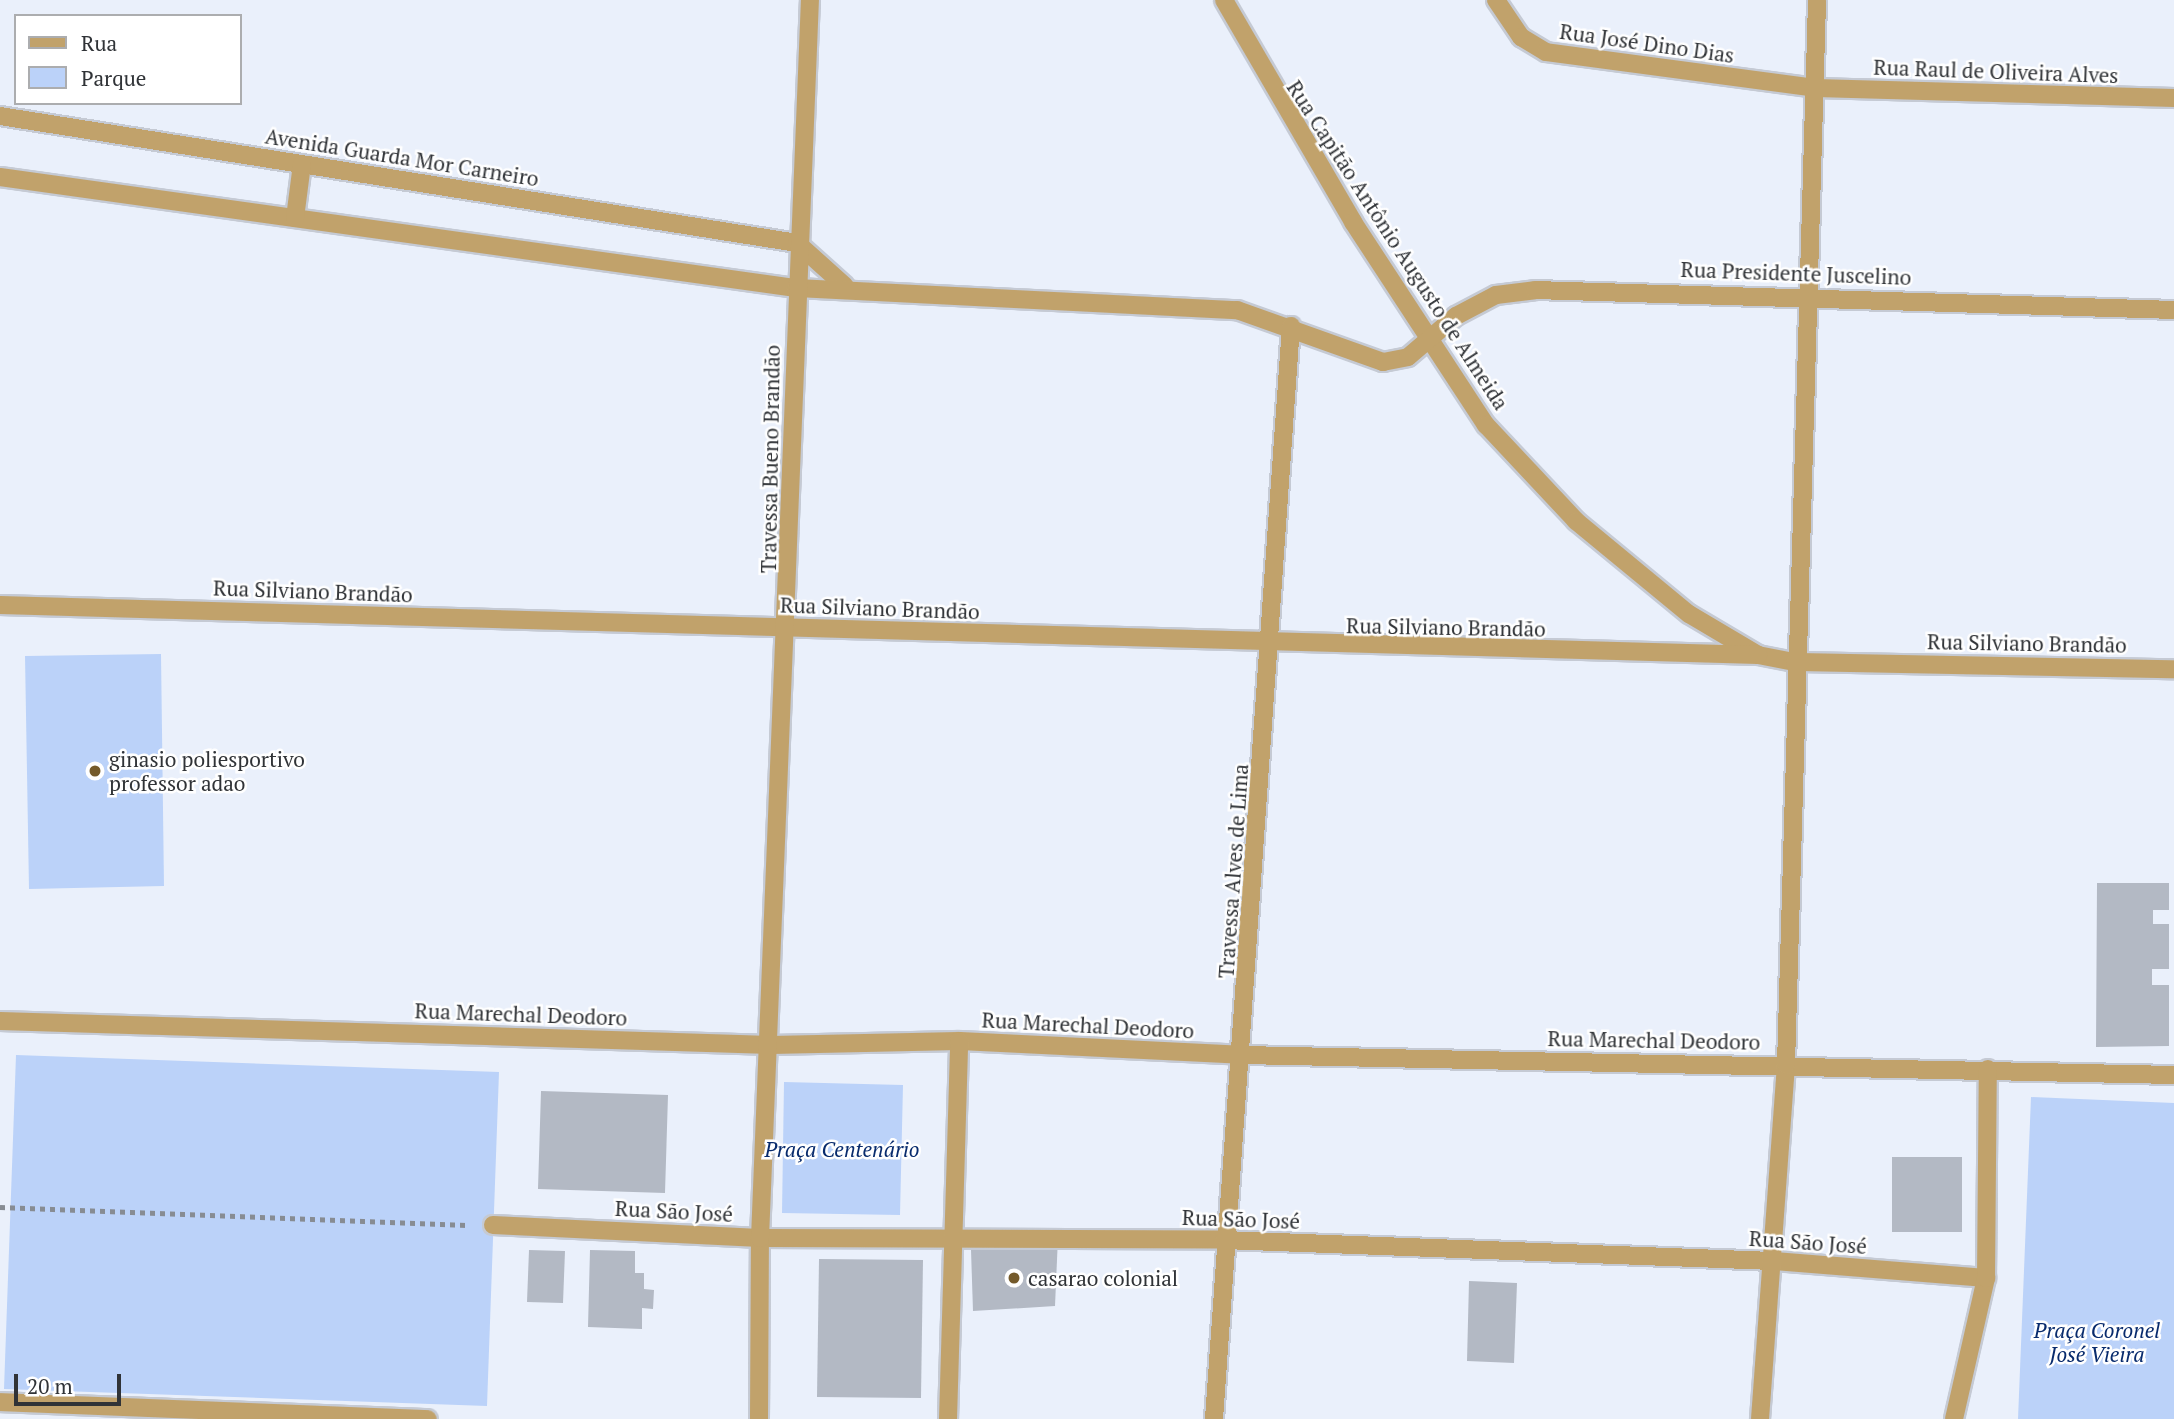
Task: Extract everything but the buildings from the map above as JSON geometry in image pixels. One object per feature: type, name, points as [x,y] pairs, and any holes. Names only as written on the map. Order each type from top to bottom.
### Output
[{"type":"street","name":"Travessa Bueno Brandão","points":[[771,1045],[789,627],[797,243],[810,0]]},
{"type":"street","name":"Rua Capitão Antônio Augusto de Almeida","points":[[1214,0],[1227,8],[1486,425],[1576,521],[1689,614],[1758,655],[1795,662]]},
{"type":"street","name":"Rua José Dino Dias","points":[[1496,0],[1521,37],[1546,52],[1816,88]]},
{"type":"street","points":[[1760,1419],[1774,1261],[1786,1065],[1795,662],[1817,0]]},
{"type":"street","name":"Rua Raul de Oliveira Alves","points":[[1816,88],[2174,99]]},
{"type":"street","name":"Avenida Guarda Mor Carneiro","points":[[0,116],[797,243]]},
{"type":"street","points":[[295,218],[302,164]]},
{"type":"street","points":[[0,177],[796,288]]},
{"type":"street","points":[[797,243],[845,286]]},
{"type":"street","name":"Rua Presidente Juscelino","points":[[796,288],[845,286],[1237,310],[1291,326],[1383,362],[1408,357],[1456,316],[1496,295],[1535,290],[2174,310]]},
{"type":"street","name":"Travessa Alves de Lima","points":[[1214,1419],[1224,1240],[1242,1055],[1273,646],[1291,326]]},
{"type":"street","name":"Rua Silviano Brandão","points":[[0,605],[789,627],[1273,646],[1758,655]]},
{"type":"street","name":"Rua Silviano Brandão","points":[[1795,662],[2174,668]]},
{"type":"street","name":"Rua Marechal Deodoro","points":[[0,1021],[771,1045],[960,1041],[1242,1055],[2174,1075]]},
{"type":"street","points":[[948,1419],[951,1235],[960,1041]]},
{"type":"street","points":[[759,1419],[760,1238],[771,1045]]},
{"type":"street","points":[[1954,1419],[1986,1278],[1988,1069]]},
{"type":"street","name":"Rua São José","points":[[493,1225],[760,1238],[951,1235],[1224,1240],[1774,1261],[1986,1278]]},
{"type":"street","points":[[0,1402],[428,1419]]},
{"type":"path","points":[[0,1208],[493,1225]]},
{"type":"green space","name":"ginasio poliesportivo professor adao","points":[[161,654],[164,886],[29,889],[25,656]]},
{"type":"green space","points":[[16,1055],[499,1072],[487,1406],[4,1389]]},
{"type":"green space","name":"Praça Centenário","points":[[784,1082],[903,1085],[900,1215],[782,1213]]},
{"type":"green space","name":"Praça Coronel José Vieira","points":[[2031,1097],[2174,1103],[2174,1419],[2018,1419]]},
{"type":"place","name":"ginasio poliesportivo professor adao","points":[[95,771]]},
{"type":"place","name":"casarao colonial","points":[[1014,1278]]}]
